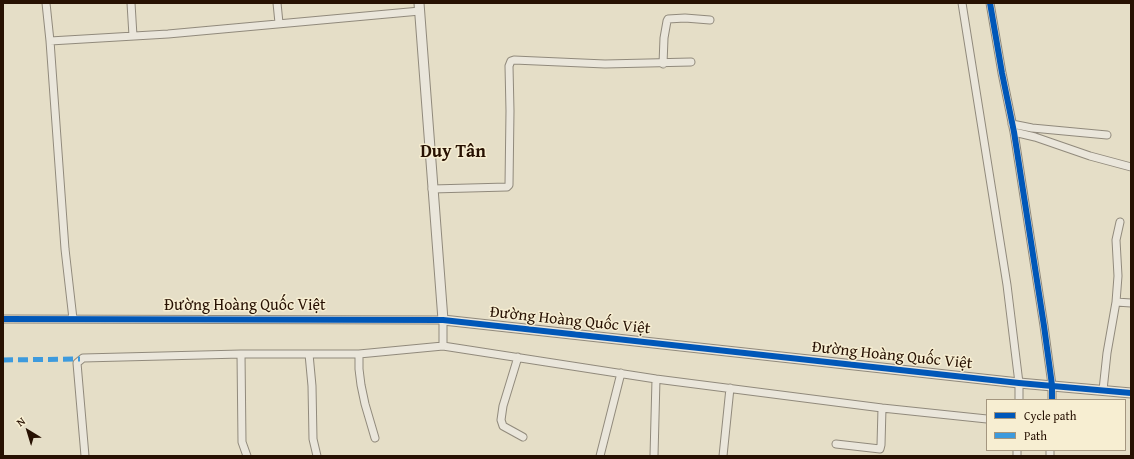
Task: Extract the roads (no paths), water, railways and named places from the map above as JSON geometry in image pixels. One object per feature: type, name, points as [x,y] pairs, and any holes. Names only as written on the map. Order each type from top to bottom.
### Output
[{"type":"street","points":[[46,3],[73,319]]},
{"type":"street","points":[[131,3],[133,36]]},
{"type":"street","points":[[277,3],[279,23]]},
{"type":"street","points":[[962,3],[1006,285],[1019,383],[1019,399]]},
{"type":"street","points":[[990,3],[1014,132],[1052,386],[1052,399]]},
{"type":"street","points":[[50,41],[168,34],[419,7],[443,323],[443,343]]},
{"type":"street","points":[[663,64],[664,38],[667,20],[685,18],[710,20]]},
{"type":"street","points":[[432,189],[507,187],[509,185],[509,66],[511,61],[605,64],[663,64],[691,62]]},
{"type":"street","points":[[1012,124],[1032,128],[1107,135]]},
{"type":"street","points":[[1014,132],[1035,137],[1090,156],[1131,167]]},
{"type":"street","points":[[1103,390],[1107,353],[1116,302],[1118,276],[1116,240],[1120,222]]},
{"type":"street","points":[[1116,302],[1131,303]]},
{"type":"street","name":"Đường Hoàng Quốc Việt","points":[[3,319],[443,323],[1019,383],[1131,393]]},
{"type":"street","points":[[85,456],[78,364],[80,359],[85,357],[241,354],[359,354],[443,343],[518,357],[656,379],[882,408],[986,419]]},
{"type":"street","points":[[241,354],[242,442],[247,456]]},
{"type":"street","points":[[309,354],[312,386],[313,439],[317,456]]},
{"type":"street","points":[[359,354],[359,369],[364,404],[375,438]]},
{"type":"street","points":[[518,357],[503,406],[501,420],[503,426],[523,437]]},
{"type":"street","points":[[600,456],[621,373]]},
{"type":"street","points":[[654,456],[656,379]]},
{"type":"street","points":[[723,456],[730,388]]},
{"type":"street","points":[[836,444],[880,449],[882,408]]},
{"type":"district","name":"Duy Tân","points":[[453,152]]}]
